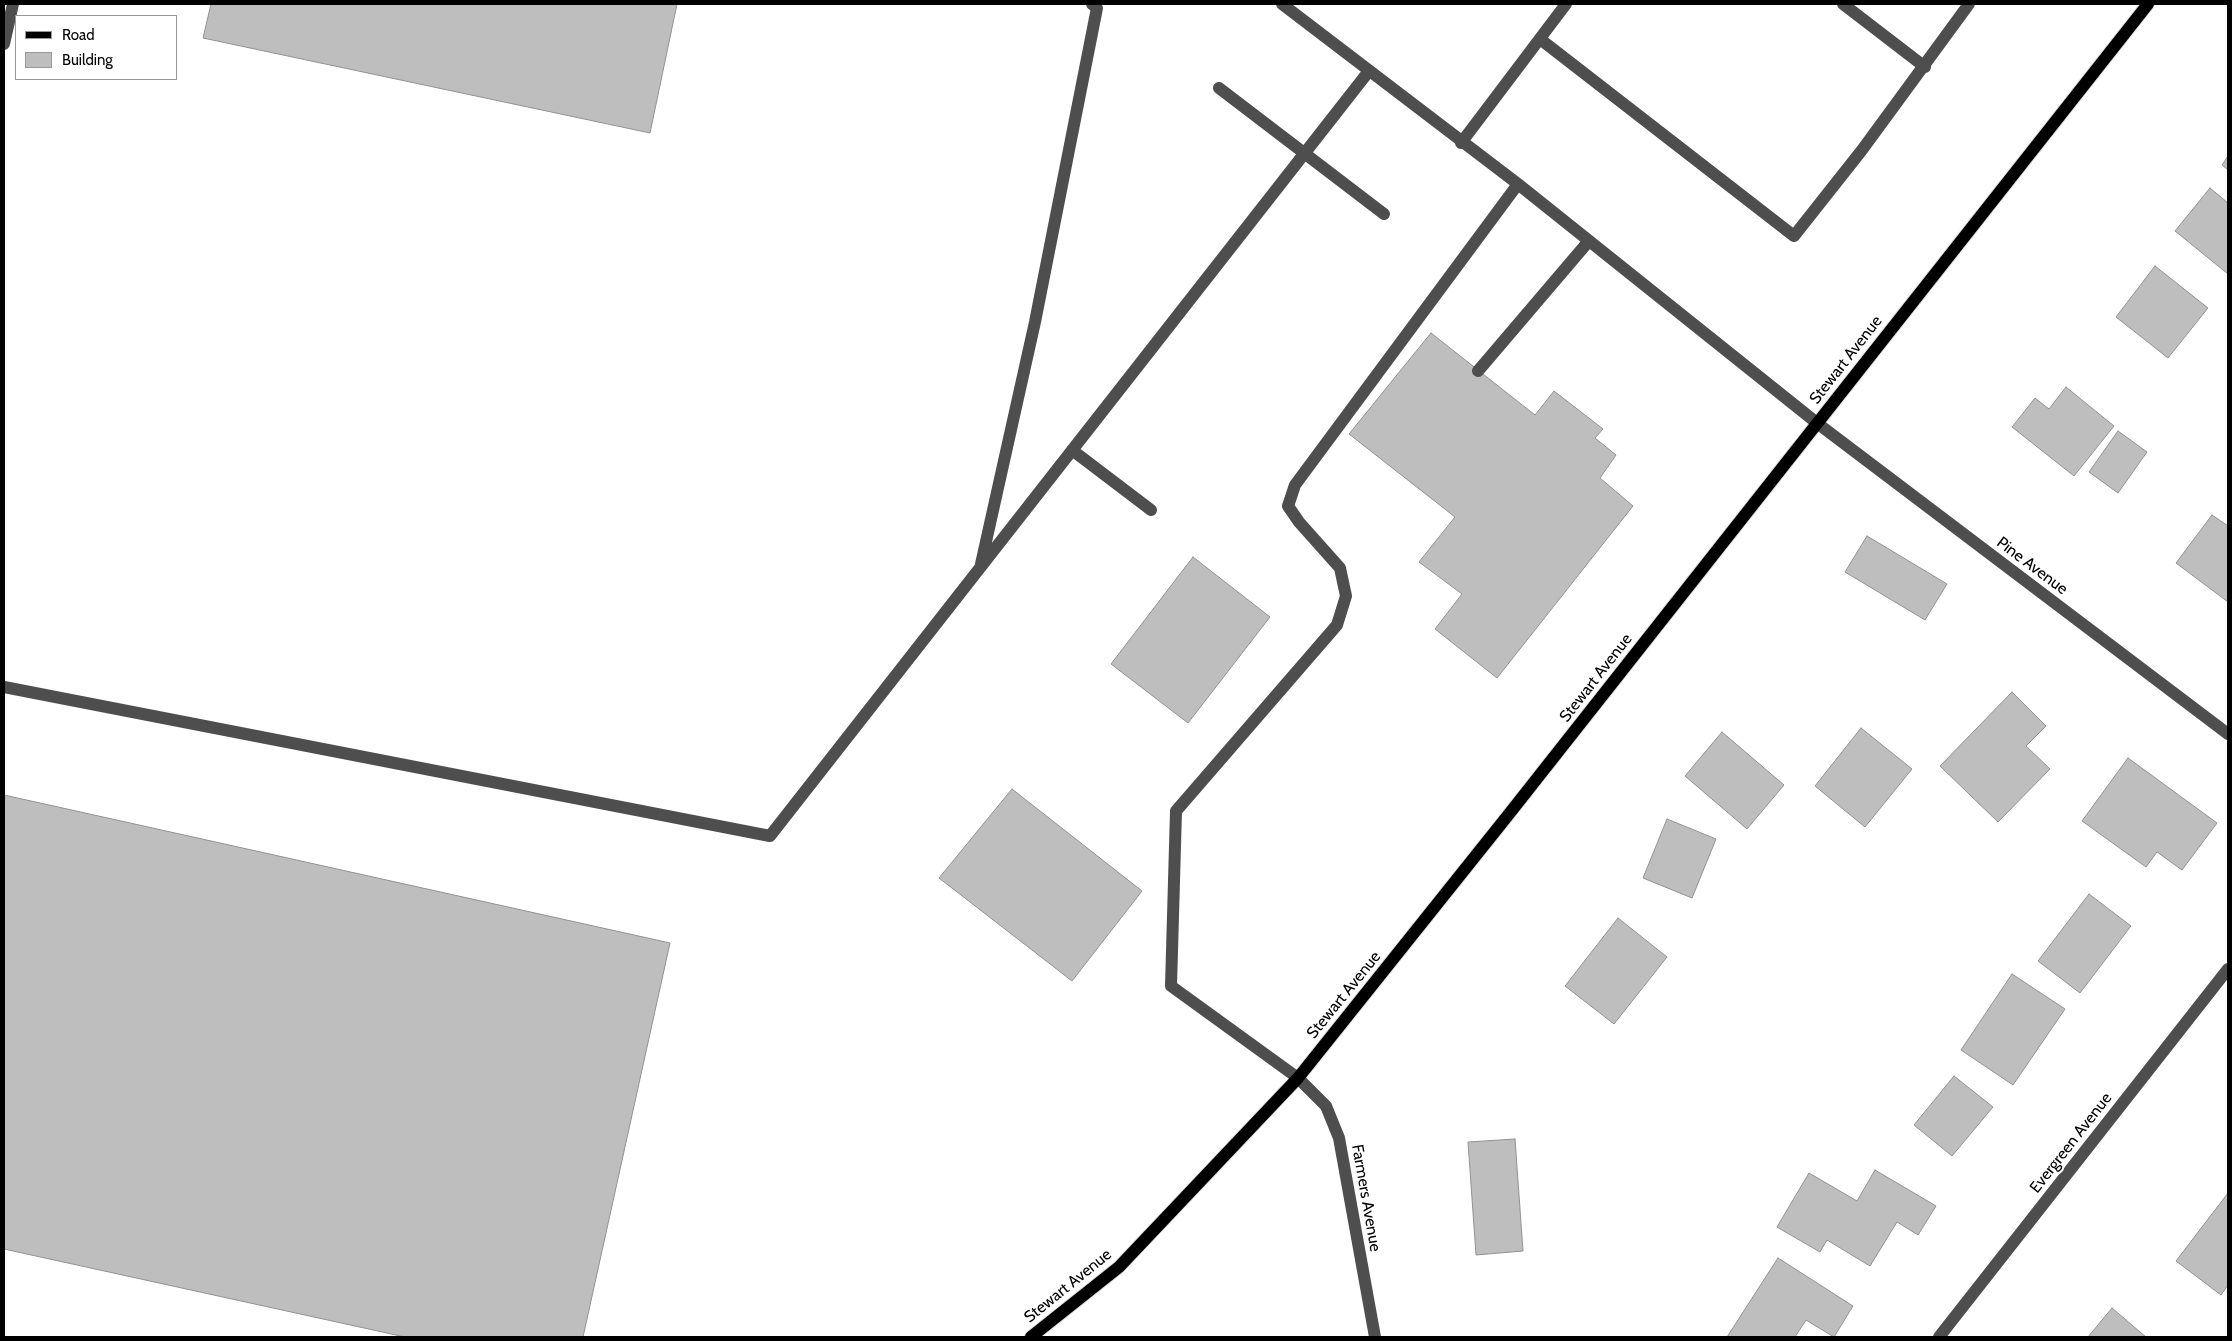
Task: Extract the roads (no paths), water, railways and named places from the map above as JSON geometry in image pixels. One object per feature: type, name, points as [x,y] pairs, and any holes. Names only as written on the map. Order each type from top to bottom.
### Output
[{"type":"main road","name":"Stewart Avenue","points":[[1031,1337],[1119,1267],[1298,1078],[2148,4]]},
{"type":"street","points":[[4,44],[13,4]]},
{"type":"street","points":[[980,568],[1037,312],[1098,8],[1092,4]]},
{"type":"street","name":"Pine Avenue","points":[[1282,4],[1461,143],[1518,184],[1588,242],[1817,423],[2228,734]]},
{"type":"street","points":[[1461,143],[1566,4]]},
{"type":"street","points":[[1843,4],[1925,67]]},
{"type":"street","points":[[1540,39],[1794,236],[1925,67],[1934,50],[1969,4]]},
{"type":"street","points":[[4,687],[770,836],[1369,71]]},
{"type":"street","points":[[1219,88],[1384,214]]},
{"type":"street","name":"Farmers Avenue","points":[[1374,1337],[1340,1138],[1326,1106],[1298,1078],[1171,986],[1176,811],[1337,625],[1346,596],[1340,568],[1299,522],[1288,506],[1295,486],[1518,184]]},
{"type":"street","points":[[1478,371],[1588,242]]},
{"type":"street","points":[[1072,450],[1151,510]]},
{"type":"street","name":"Evergreen Avenue","points":[[1939,1337],[2228,969]]}]
